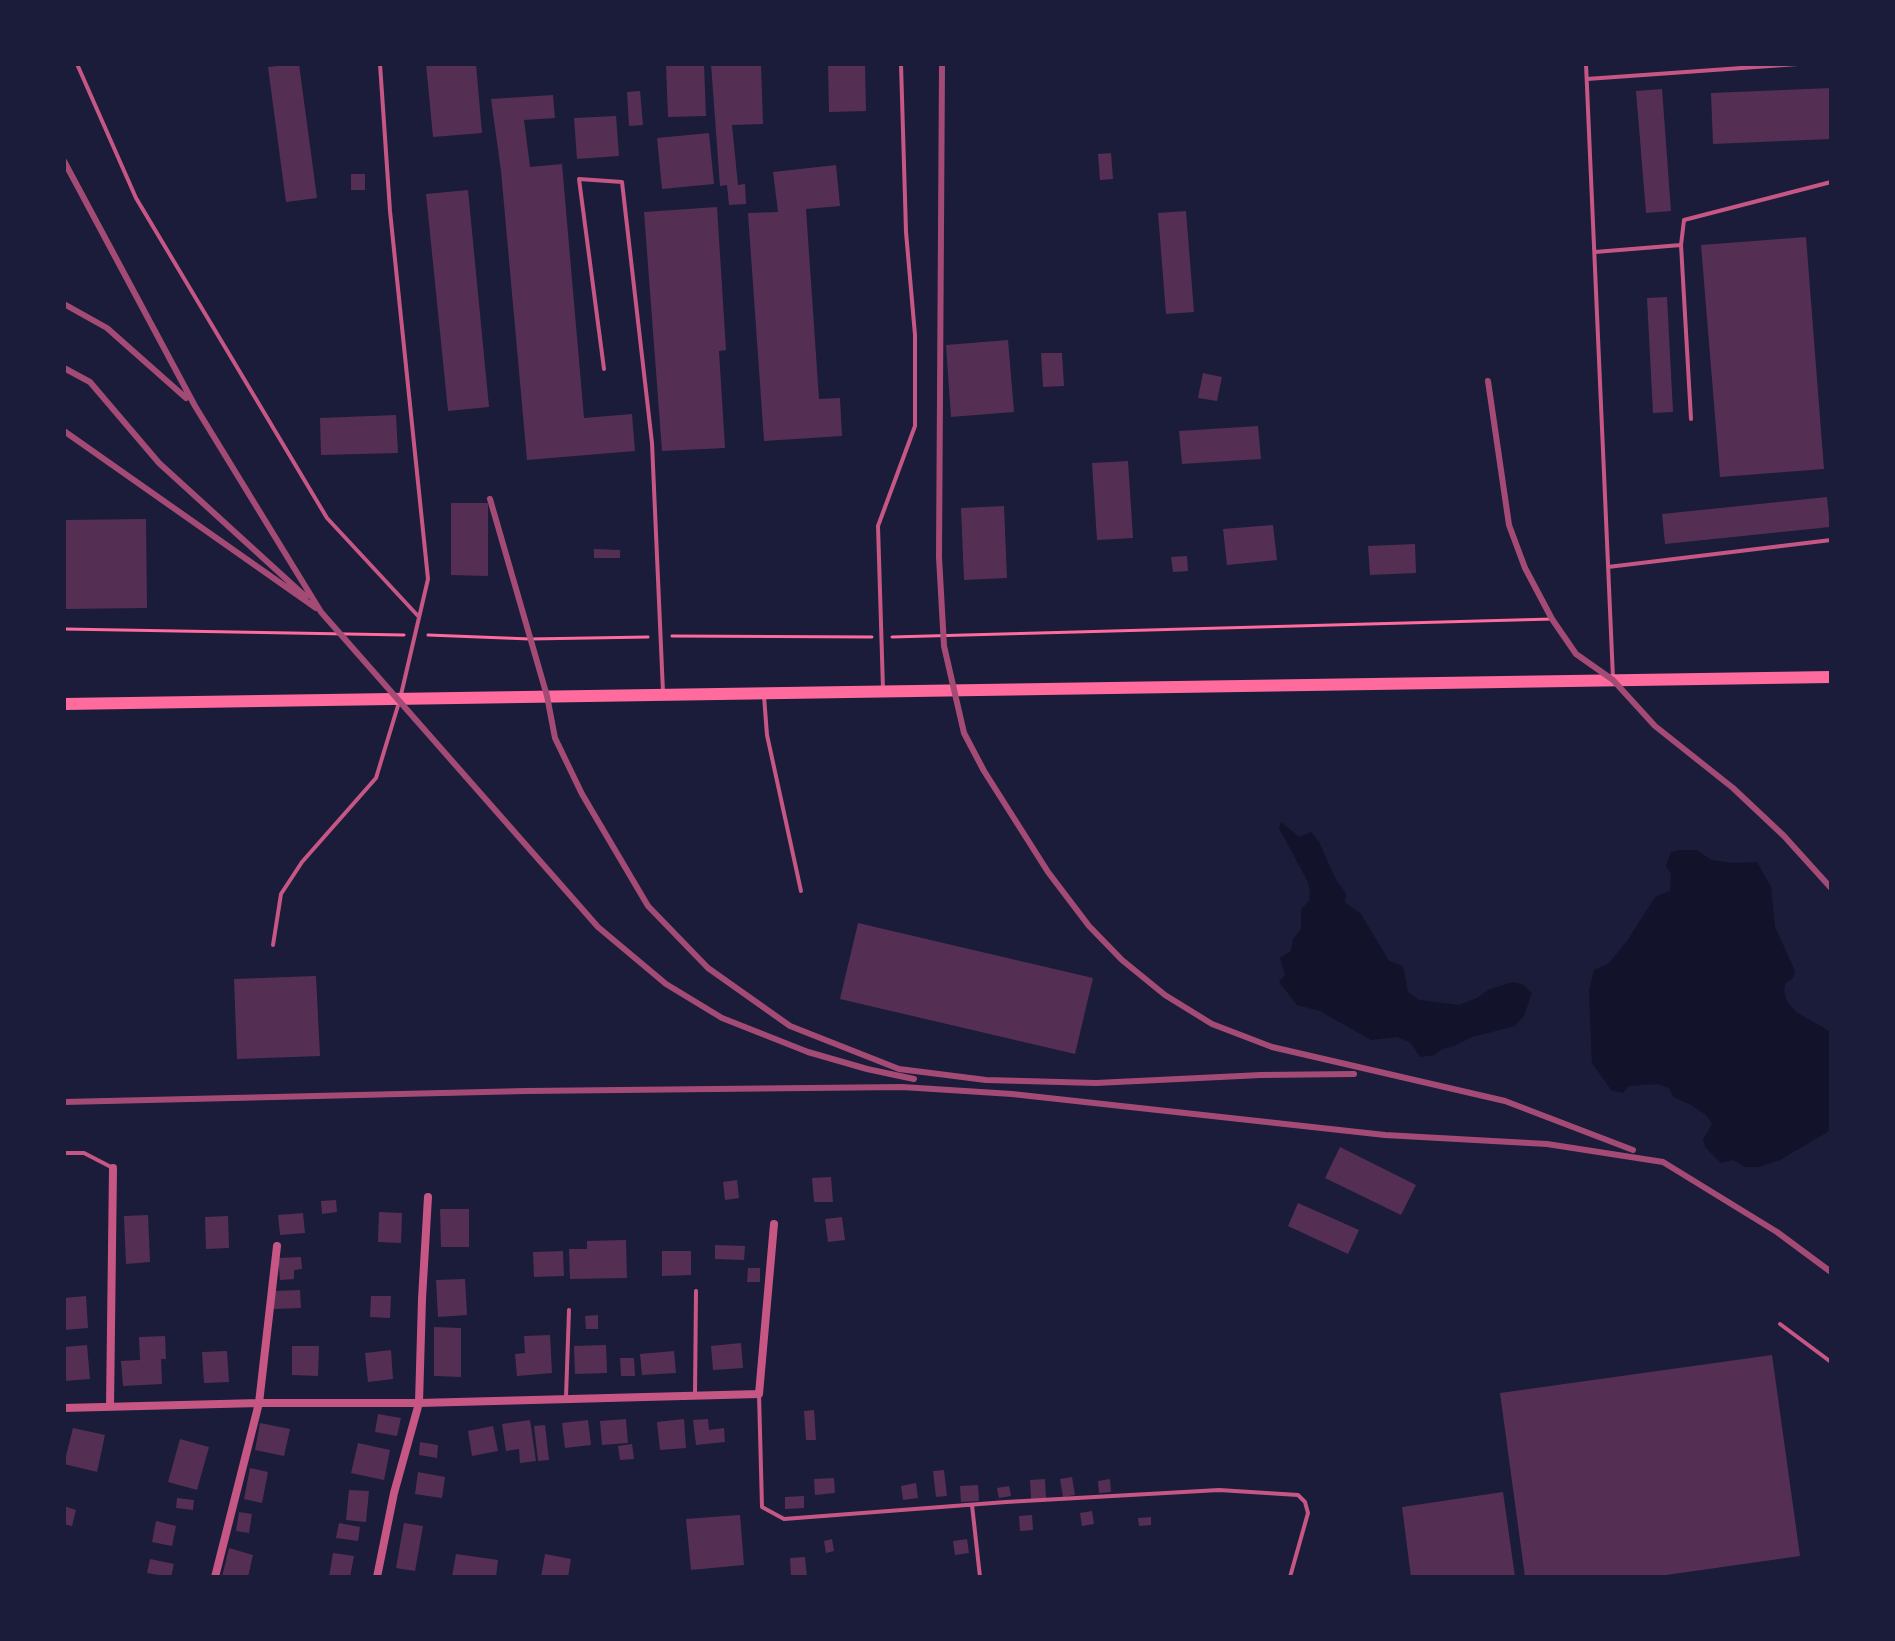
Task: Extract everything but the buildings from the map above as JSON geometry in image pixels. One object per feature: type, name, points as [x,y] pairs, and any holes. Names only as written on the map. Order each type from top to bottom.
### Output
[{"type":"main road","points":[[64,704],[1831,677]]},
{"type":"street","points":[[110,1407],[113,1168]]},
{"type":"street","points":[[377,1577],[394,1493],[419,1403],[428,1197]]},
{"type":"street","points":[[64,1408],[759,1394],[774,1224]]},
{"type":"street","points":[[215,1577],[259,1403],[277,1246]]},
{"type":"lane","points":[[77,64],[136,198],[327,518],[419,617]]},
{"type":"lane","points":[[273,945],[281,894],[302,862],[376,778],[400,699],[428,579],[390,211],[380,64]]},
{"type":"lane","points":[[883,692],[878,526],[915,426],[915,335],[906,232],[901,64]]},
{"type":"lane","points":[[1586,64],[1613,680]]},
{"type":"lane","points":[[1587,79],[1798,64]]},
{"type":"lane","points":[[604,369],[579,179],[622,182],[652,443],[663,695]]},
{"type":"lane","points":[[1691,419],[1681,245],[1684,220],[1831,182]]},
{"type":"lane","points":[[1595,252],[1681,245]]},
{"type":"lane","points":[[1608,567],[1831,540]]},
{"type":"lane","points":[[764,693],[767,735],[801,891]]},
{"type":"lane","points":[[64,1153],[84,1153],[113,1168]]},
{"type":"lane","points":[[695,1396],[696,1291]]},
{"type":"lane","points":[[566,1399],[569,1310]]},
{"type":"lane","points":[[1780,1324],[1831,1362]]},
{"type":"lane","points":[[759,1394],[762,1507],[784,1519],[1219,1490],[1298,1495],[1305,1502],[1308,1513],[1290,1577]]},
{"type":"lane","points":[[972,1505],[980,1577]]},
{"type":"path","points":[[64,629],[530,639],[882,637],[1552,619]]},
{"type":"shaded area","points":[[1281,822],[1299,837],[1311,832],[1319,842],[1336,880],[1346,893],[1345,902],[1361,914],[1389,961],[1403,966],[1408,992],[1419,1000],[1459,1005],[1490,989],[1513,982],[1522,984],[1532,993],[1524,1016],[1515,1026],[1472,1037],[1434,1055],[1420,1057],[1410,1042],[1397,1037],[1371,1040],[1320,1011],[1297,1005],[1279,982],[1285,975],[1280,958],[1291,951],[1293,939],[1301,929],[1301,909],[1309,901],[1310,892],[1308,882],[1279,828]]},
{"type":"shaded area","points":[[1696,850],[1712,860],[1757,862],[1771,887],[1775,927],[1795,971],[1793,978],[1785,984],[1787,1001],[1796,1012],[1831,1032],[1831,1130],[1780,1160],[1759,1167],[1745,1167],[1733,1160],[1721,1163],[1706,1148],[1703,1140],[1712,1124],[1706,1115],[1673,1097],[1669,1088],[1658,1084],[1628,1086],[1623,1093],[1611,1090],[1592,1063],[1589,991],[1594,970],[1608,964],[1655,897],[1670,891],[1671,874],[1666,866],[1671,852]]},
{"type":"railway","points":[[942,64],[939,557],[944,646],[964,733],[984,771],[1048,872],[1089,926],[1122,960],[1165,995],[1212,1024],[1272,1047],[1505,1101],[1633,1150]]},
{"type":"railway","points":[[64,161],[195,406],[321,612],[598,927],[666,984],[722,1018],[808,1052],[914,1079]]},
{"type":"railway","points":[[64,304],[107,328],[186,398]]},
{"type":"railway","points":[[64,368],[90,382],[159,463],[306,597]]},
{"type":"railway","points":[[1488,381],[1509,525],[1525,568],[1552,619],[1576,654],[1613,680],[1655,726],[1733,788],[1784,836],[1831,888]]},
{"type":"railway","points":[[64,431],[316,608]]},
{"type":"railway","points":[[490,499],[547,696],[555,738],[582,794],[648,906],[708,968],[790,1026],[899,1069],[986,1080],[1096,1083],[1354,1074]]},
{"type":"railway","points":[[64,1102],[526,1091],[902,1087],[1012,1094],[1385,1135],[1547,1144],[1663,1162],[1777,1232],[1831,1272]]}]
